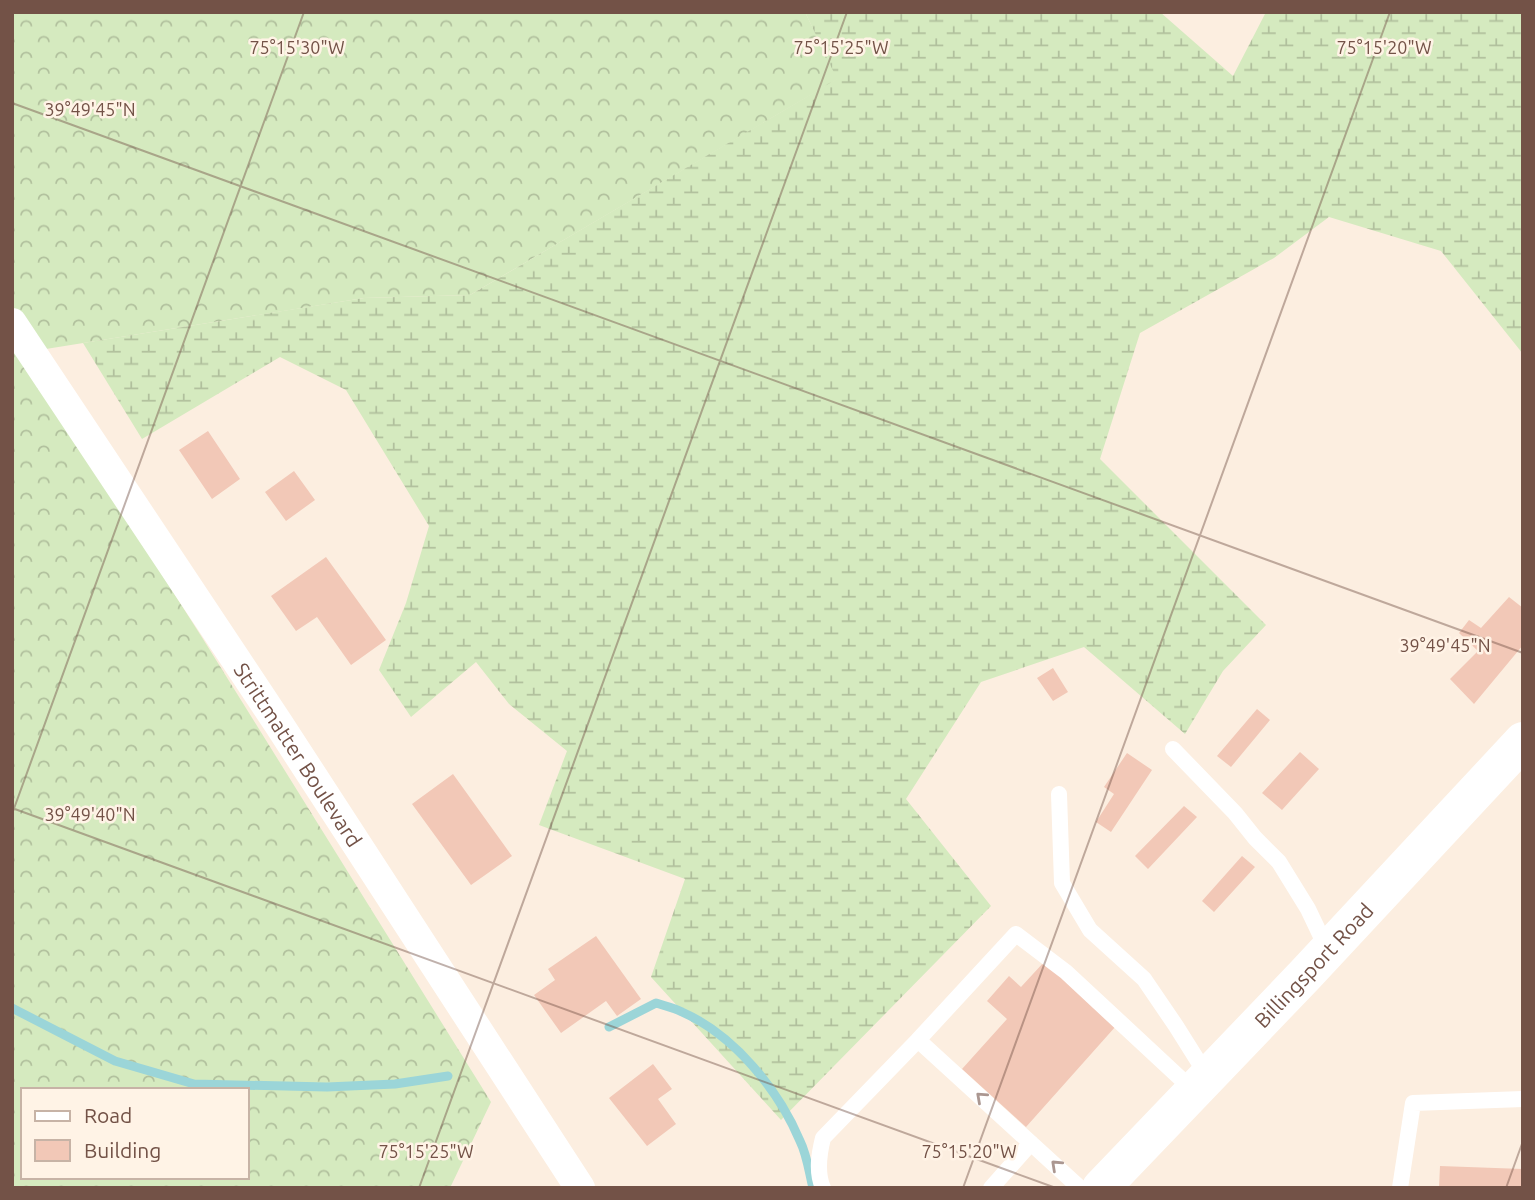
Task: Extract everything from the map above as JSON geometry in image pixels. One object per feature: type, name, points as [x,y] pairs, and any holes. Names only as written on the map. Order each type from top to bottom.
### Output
[{"type":"street","name":"Strittmatter Boulevard","points":[[12,323],[270,712],[580,1188]]},
{"type":"street","name":"Billingsport Road","points":[[1101,1188],[1328,951],[1523,741]]},
{"type":"lane","points":[[1173,749],[1279,862],[1308,909],[1328,951]]},
{"type":"lane","points":[[1059,794],[1062,883],[1090,930],[1144,979],[1176,1026],[1201,1084]]},
{"type":"lane","points":[[823,1188],[818,1158],[823,1138],[1016,934],[1201,1084]]},
{"type":"lane","points":[[918,1040],[1080,1188]]},
{"type":"lane","points":[[1400,1188],[1413,1103],[1523,1099]]},
{"type":"lane","points":[[991,1188],[1031,1143]]},
{"type":"green space","points":[[12,12],[805,12],[838,79],[470,295],[364,298],[21,353],[203,639],[491,1102],[450,1188],[12,1188]]},
{"type":"green space","points":[[805,12],[1160,12],[1233,76],[1266,12],[1523,12],[1523,354],[1441,251],[1329,217],[1274,258],[1140,333],[1100,459],[1266,625],[1223,671],[1185,734],[1084,647],[981,682],[906,799],[991,906],[781,1120],[651,977],[685,879],[539,825],[567,751],[509,704],[476,662],[411,717],[379,670],[406,603],[429,526],[346,390],[280,357],[142,439],[83,343],[364,298],[470,295],[837,79]]},
{"type":"building","points":[[208,431],[240,479],[212,499],[179,450]]},
{"type":"building","points":[[294,471],[315,500],[286,521],[265,492]]},
{"type":"building","points":[[326,557],[386,640],[351,665],[317,617],[296,631],[271,596]]},
{"type":"building","points":[[1509,597],[1523,608],[1523,645],[1474,704],[1450,679],[1478,651],[1459,633],[1469,620],[1481,628]]},
{"type":"building","points":[[1053,668],[1068,692],[1053,701],[1037,678]]},
{"type":"building","points":[[1257,709],[1270,720],[1231,767],[1217,756]]},
{"type":"building","points":[[1300,752],[1319,769],[1282,810],[1262,793]]},
{"type":"building","points":[[1127,753],[1152,770],[1111,832],[1096,822],[1114,794],[1104,787]]},
{"type":"building","points":[[453,774],[512,856],[471,885],[412,804]]},
{"type":"building","points":[[1184,806],[1197,817],[1148,869],[1135,856]]},
{"type":"building","points":[[1242,856],[1255,867],[1214,912],[1202,901]]},
{"type":"building","points":[[596,936],[641,999],[617,1016],[606,1001],[561,1033],[534,995],[555,980],[548,969]]},
{"type":"building","points":[[1044,962],[1116,1026],[1026,1127],[962,1069],[1007,1019],[987,1001],[1009,976],[1021,987]]},
{"type":"building","points":[[653,1064],[672,1089],[658,1099],[676,1124],[647,1146],[609,1098]]},
{"type":"building","points":[[1440,1166],[1523,1169],[1523,1188],[1439,1188]]},
{"type":"waterway","points":[[609,1027],[656,1003],[682,1012],[719,1035],[752,1066],[780,1102],[802,1146],[813,1188]]},
{"type":"waterway","points":[[12,1008],[115,1061],[194,1084],[327,1087],[395,1084],[448,1076]]}]
